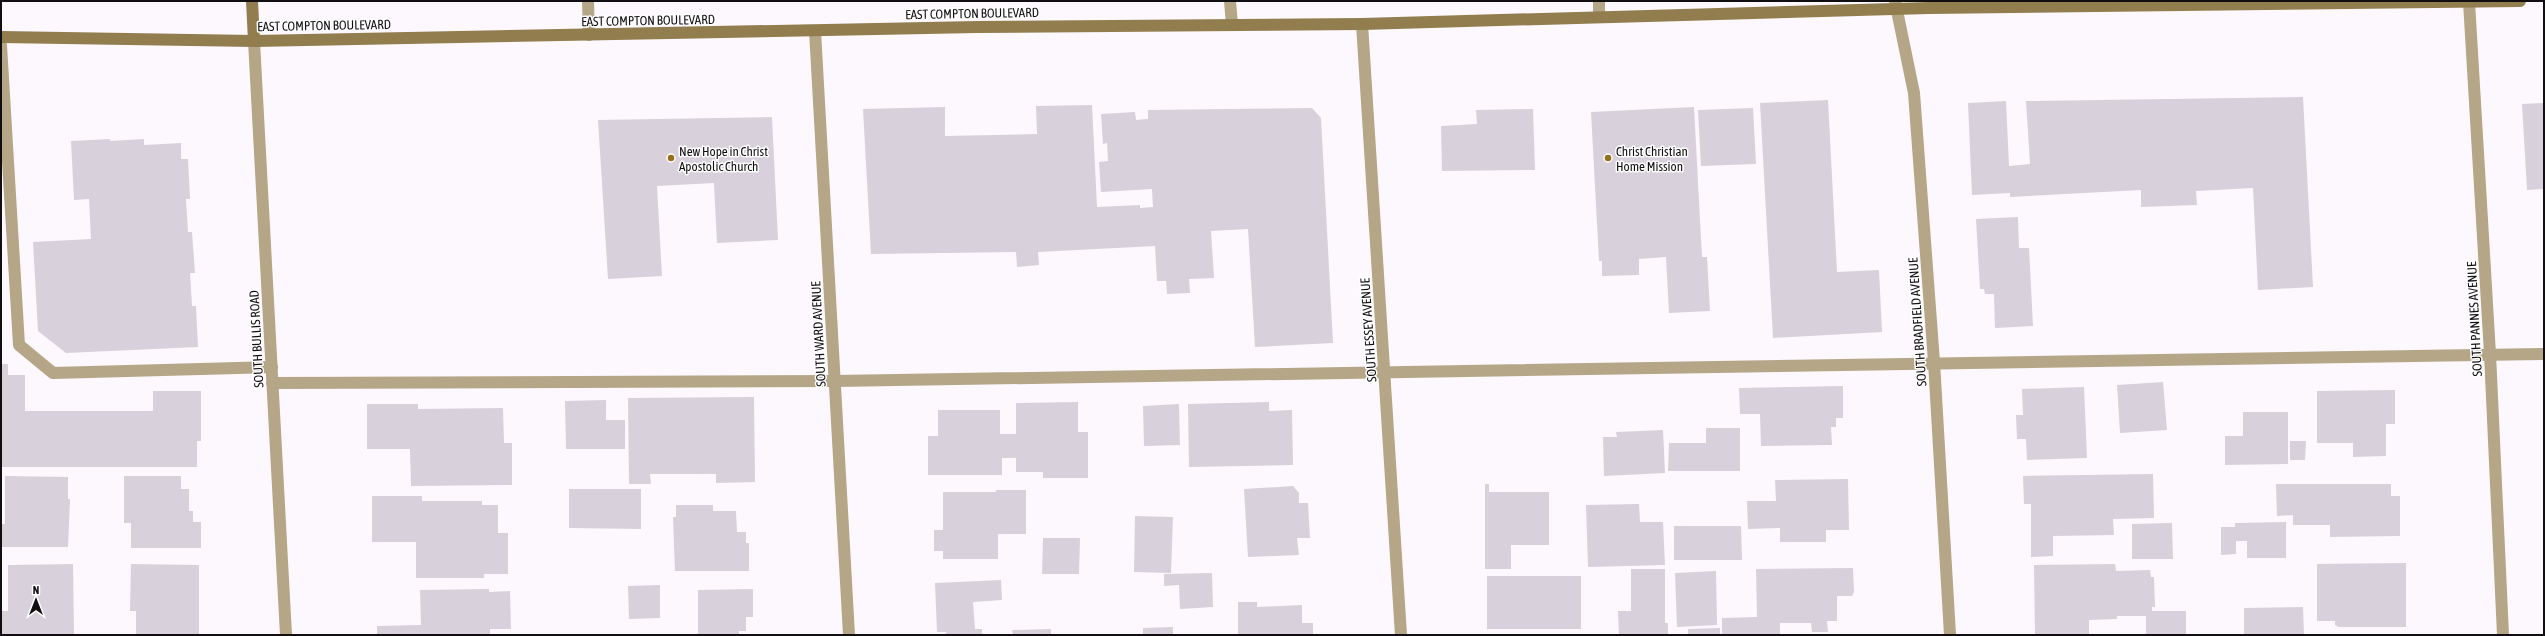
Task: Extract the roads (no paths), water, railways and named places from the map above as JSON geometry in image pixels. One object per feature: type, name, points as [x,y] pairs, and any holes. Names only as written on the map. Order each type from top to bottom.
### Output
[{"type":"main road","points":[[252,1],[254,41]]},
{"type":"main road","name":"EAST COMPTON BOULEVARD","points":[[1,37],[254,41],[815,31],[1362,24],[1896,5],[2520,1]]},
{"type":"street","points":[[588,1],[589,35]]},
{"type":"street","points":[[1230,1],[1232,25]]},
{"type":"street","points":[[1599,1],[1599,16]]},
{"type":"street","name":"SOUTH PANNES AVENUE","points":[[2469,2],[2490,354],[2503,635]]},
{"type":"street","name":"SOUTH BRADFIELD AVENUE","points":[[1896,5],[1914,93],[1934,362],[1950,635]]},
{"type":"street","name":"SOUTH ESSEY AVENUE","points":[[1362,24],[1401,635]]},
{"type":"street","name":"SOUTH WARD AVENUE","points":[[815,31],[849,635]]},
{"type":"street","name":"SOUTH BULLIS ROAD","points":[[254,41],[286,635]]},
{"type":"street","points":[[1,45],[19,345],[54,373],[272,367]]},
{"type":"street","points":[[272,383],[835,381],[1384,374],[1934,362],[2544,354]]},
{"type":"place","name":"New Hope in Christ Apostolic Church","points":[[671,158]]},
{"type":"place","name":"Christ Christian Home Mission","points":[[1608,158]]}]
